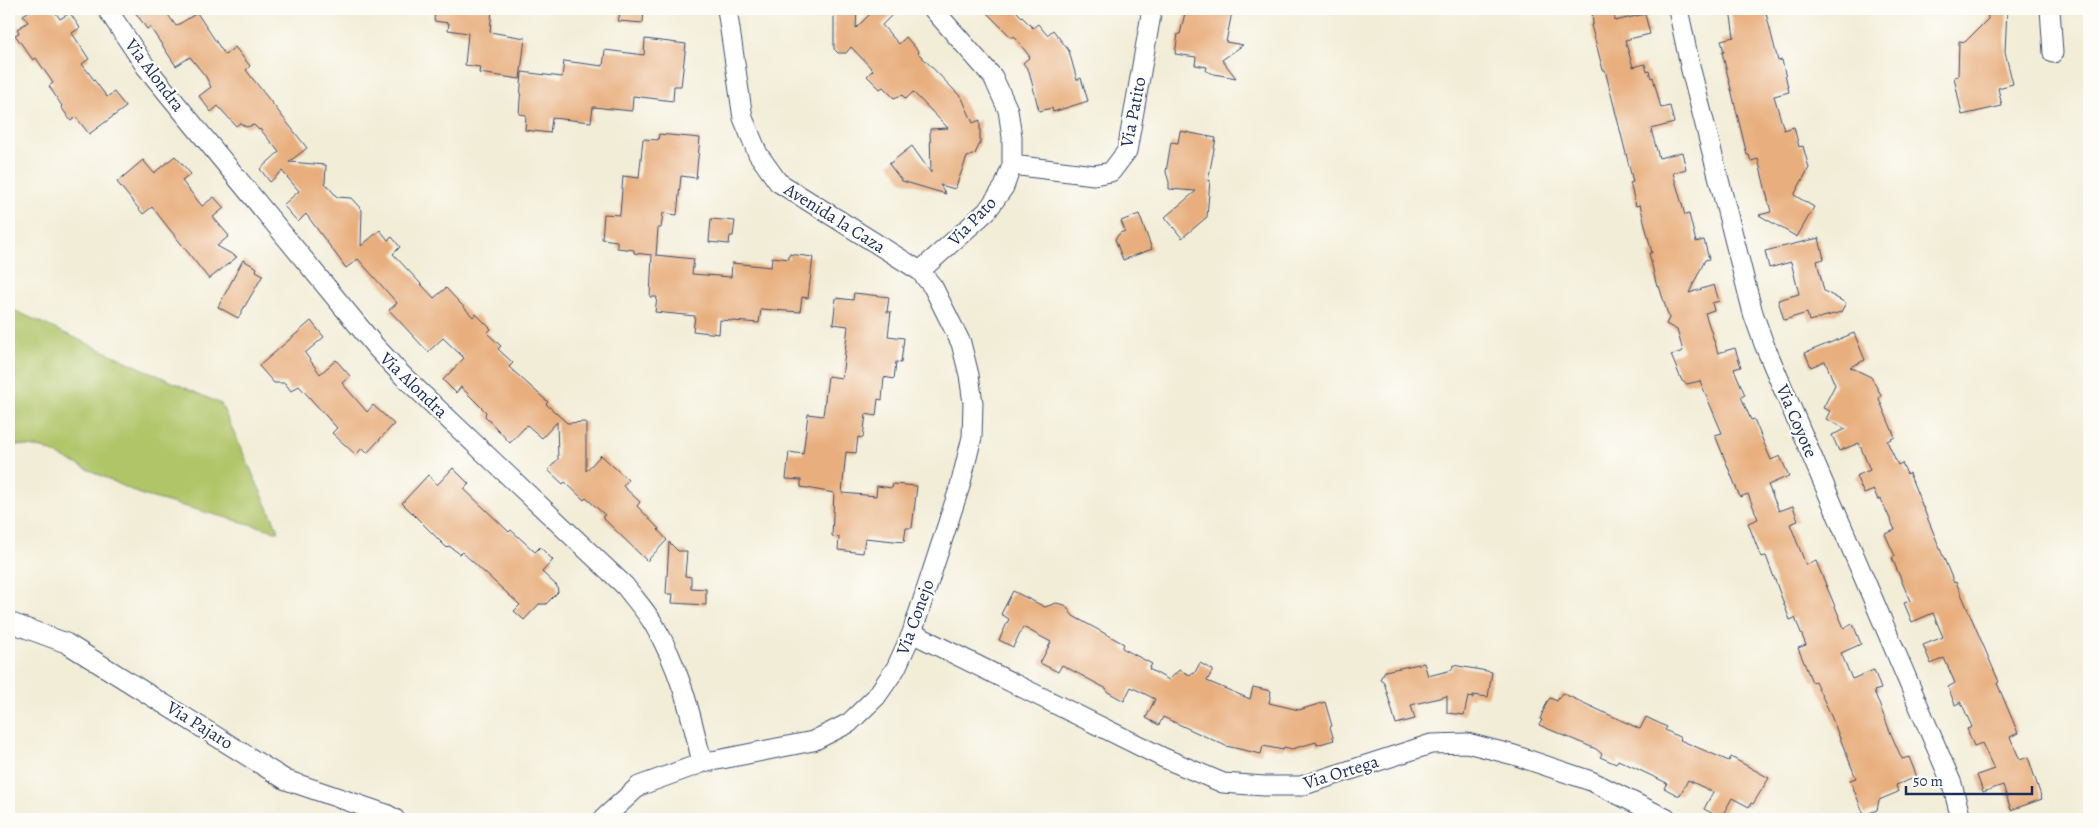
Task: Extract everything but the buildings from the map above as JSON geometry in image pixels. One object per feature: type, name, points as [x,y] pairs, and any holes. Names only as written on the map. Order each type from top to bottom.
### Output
[{"type":"street","name":"Via Alondra","points":[[107,9],[146,67],[375,346],[403,376],[625,586],[652,622],[683,685],[702,763]]},
{"type":"street","name":"Avenida la Caza","points":[[727,9],[743,118],[758,154],[778,182],[920,271]]},
{"type":"street","name":"Via Pato","points":[[920,271],[986,211],[1004,187],[1012,165],[1012,137],[1008,110],[993,77],[933,9]]},
{"type":"street","name":"Via Patito","points":[[1012,165],[1094,175],[1111,172],[1127,151],[1152,9]]},
{"type":"street","name":"Via Coyote","points":[[1678,9],[1693,79],[1753,313],[1764,344],[1952,784],[1961,819]]},
{"type":"street","points":[[2050,9],[2052,53]]},
{"type":"street","name":"Via Conejo","points":[[603,819],[638,786],[702,763],[813,741],[849,723],[876,697],[896,668],[912,633],[960,486],[972,437],[973,403],[969,375],[961,343],[933,287],[920,271]]},
{"type":"street","name":"Via Pajaro","points":[[9,622],[66,644],[286,780],[386,814],[395,819]]},
{"type":"street","name":"Via Ortega","points":[[912,633],[1164,758],[1223,783],[1301,786],[1431,744],[1467,743],[1514,755],[1591,781],[1667,819]]},
{"type":"green space","points":[[9,308],[221,404],[279,532],[142,495],[43,448],[9,444]]}]
